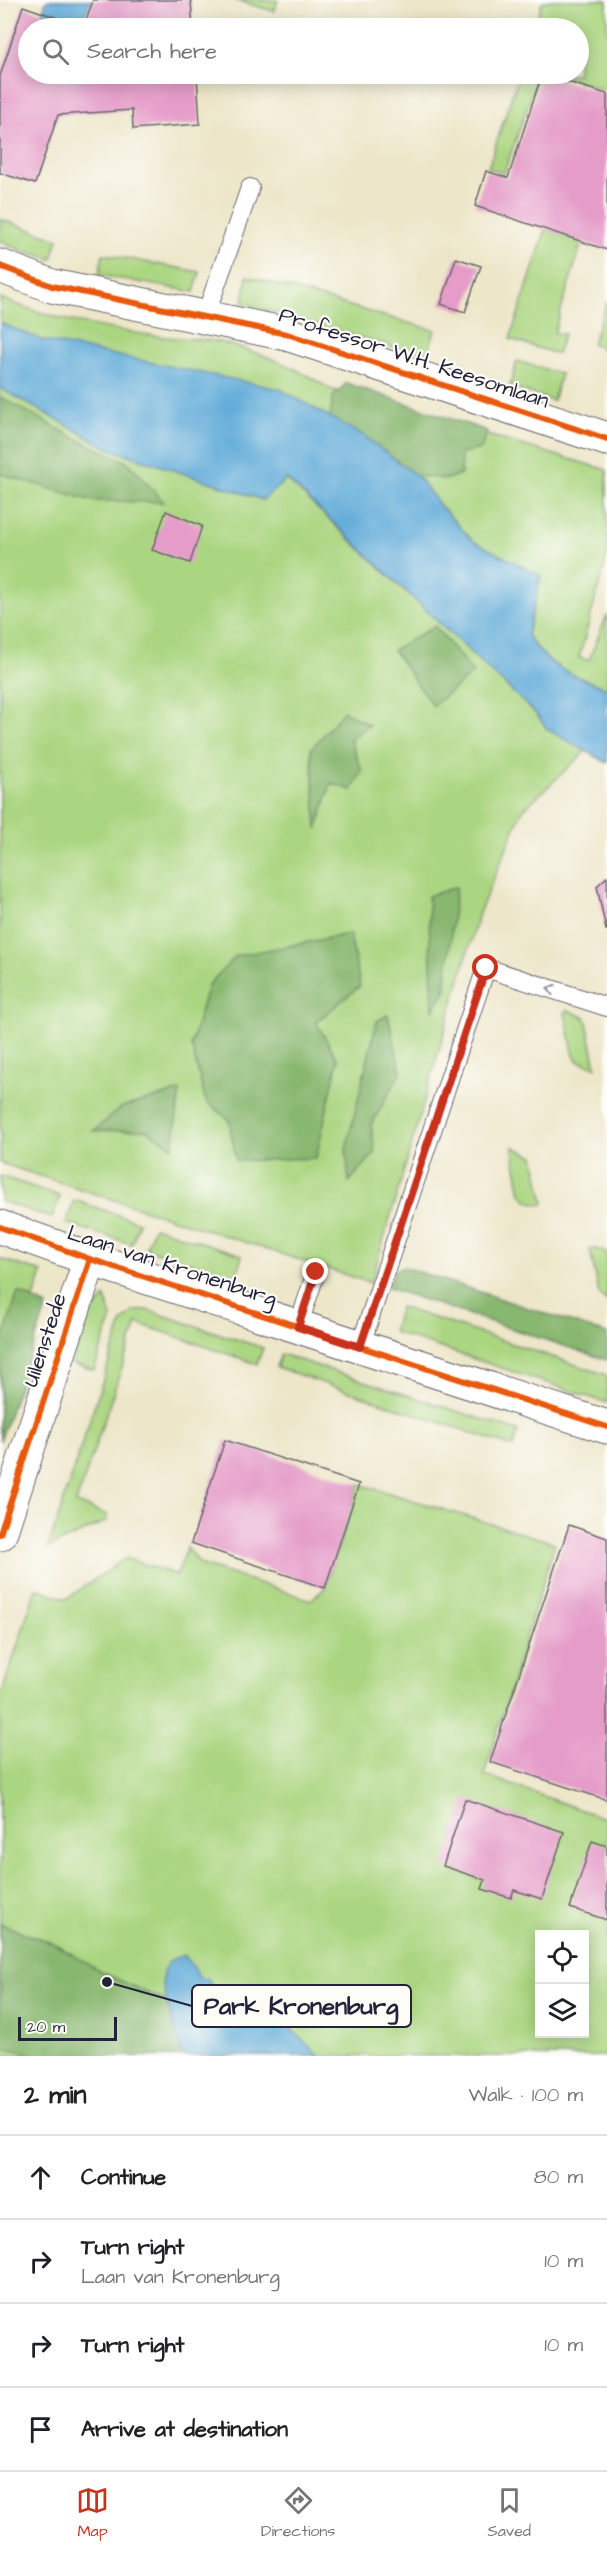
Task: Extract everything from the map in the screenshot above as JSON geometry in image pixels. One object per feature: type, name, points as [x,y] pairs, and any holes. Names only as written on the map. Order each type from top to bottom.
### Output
[{"type":"street","name":"Professor W.H. Keesomlaan","points":[[0,266],[52,286],[287,334],[607,438]]},
{"type":"street","name":"Laan van Kronenburg","points":[[0,1227],[90,1259],[607,1426]]},
{"type":"street","name":"Uilenstede","points":[[0,1534],[90,1259]]},
{"type":"lane","points":[[205,317],[250,188]]},
{"type":"lane","points":[[360,1347],[486,968],[607,1007]]},
{"type":"lane","points":[[298,1327],[316,1272]]},
{"type":"green space","points":[[234,0],[278,0],[274,11]]},
{"type":"green space","points":[[607,0],[607,91],[586,84],[589,84],[589,18],[537,18],[542,2]]},
{"type":"green space","points":[[516,84],[535,84],[504,173],[488,168]]},
{"type":"green space","points":[[0,219],[58,239],[52,259],[23,251],[0,241]]},
{"type":"green space","points":[[546,229],[582,241],[554,333],[564,334],[557,354],[510,339]]},
{"type":"green space","points":[[103,254],[200,272],[194,292],[99,275]]},
{"type":"green space","points":[[247,276],[435,330],[427,357],[243,303]]},
{"type":"green space","points":[[0,298],[81,323],[165,337],[200,339],[234,346],[291,367],[330,389],[607,470],[607,557],[579,658],[589,660],[607,615],[607,688],[561,669],[543,655],[527,635],[541,576],[473,541],[443,509],[417,476],[364,436],[330,418],[140,362],[42,340],[0,323]]},
{"type":"green space","points":[[607,302],[607,350],[592,344]]},
{"type":"green space","points":[[517,361],[561,374],[553,401],[510,386]]},
{"type":"green space","points":[[346,383],[487,431],[481,449],[461,453],[461,474],[447,479],[417,476],[364,436],[330,418],[333,397]]},
{"type":"green space","points":[[0,388],[108,448],[263,500],[286,479],[537,715],[547,729],[586,751],[522,811],[479,913],[371,1283],[0,1163]]},
{"type":"green space","points":[[0,397],[75,438],[129,463],[164,502],[93,501],[0,474]]},
{"type":"green space","points":[[435,626],[473,673],[433,706],[393,650]]},
{"type":"green space","points":[[344,711],[369,725],[350,739],[362,771],[352,790],[331,783],[317,829],[311,749]]},
{"type":"green space","points":[[456,887],[445,991],[433,1010],[428,896]]},
{"type":"green space","points":[[350,934],[360,986],[316,1022],[338,1060],[316,1158],[236,1161],[229,1120],[206,1102],[191,1045],[208,985],[236,956]]},
{"type":"green space","points":[[568,1010],[586,1018],[596,1067],[578,1061],[574,1056],[565,1012]]},
{"type":"green space","points":[[388,1015],[401,1072],[371,1125],[375,1153],[349,1182],[346,1149],[377,1021]]},
{"type":"green space","points":[[180,1091],[173,1147],[147,1130],[93,1131],[122,1107]]},
{"type":"green space","points":[[514,1147],[534,1156],[544,1203],[542,1205],[528,1201],[521,1194]]},
{"type":"green space","points":[[0,1176],[60,1196],[52,1218],[0,1201]]},
{"type":"green space","points":[[74,1200],[139,1222],[132,1244],[66,1223]]},
{"type":"green space","points":[[154,1227],[242,1255],[236,1277],[146,1249]]},
{"type":"green space","points":[[593,1248],[607,1253],[607,1301],[599,1294],[590,1250]]},
{"type":"green space","points":[[0,1259],[42,1272],[0,1417]]},
{"type":"green space","points":[[404,1267],[607,1334],[607,1360],[388,1288],[395,1270]]},
{"type":"green space","points":[[18,1292],[47,1306],[0,1441],[0,1348]]},
{"type":"green space","points":[[105,1297],[112,1317],[94,1370],[72,1364],[88,1316]]},
{"type":"green space","points":[[400,1307],[607,1375],[607,1403],[393,1332]]},
{"type":"green space","points":[[147,1310],[263,1348],[257,1364],[137,1323],[76,1503],[107,1515],[107,1521],[48,1548],[122,1322],[134,1311]]},
{"type":"green space","points":[[281,1354],[518,1431],[513,1447],[276,1367]]},
{"type":"green space","points":[[359,1484],[555,1543],[484,1775],[607,1819],[607,2056],[0,2056],[0,1699],[36,1588],[66,1599],[126,1558],[177,1575],[187,1547],[200,1564],[311,1600],[325,1588]]},
{"type":"green space","points":[[0,1924],[55,1944],[101,1972],[166,2001],[178,2034],[182,2056],[36,2056],[13,2049],[0,2050]]},
{"type":"water","points":[[46,0],[91,0],[84,18],[42,18]]},
{"type":"water","points":[[0,323],[42,340],[280,389],[364,436],[417,476],[443,509],[473,541],[541,576],[527,635],[543,655],[561,669],[607,688],[607,763],[547,729],[537,715],[287,479],[263,500],[108,448],[0,388]]},
{"type":"water","points":[[184,1955],[200,1978],[208,1979],[213,1989],[237,2018],[282,2020],[319,2056],[182,2056],[166,2000],[163,1972],[171,1960]]},
{"type":"building","points":[[93,0],[191,0],[192,18],[87,18]]},
{"type":"building","points":[[23,6],[58,18],[19,18]]},
{"type":"building","points":[[18,21],[18,84],[198,84],[200,124],[133,129],[132,110],[58,115],[35,184],[0,173],[0,76]]},
{"type":"building","points":[[539,84],[574,84],[607,94],[607,250],[475,206],[486,171],[508,178]]},
{"type":"building","points":[[456,258],[481,266],[465,312],[441,304]]},
{"type":"building","points":[[166,511],[202,526],[190,563],[152,550]]},
{"type":"building","points":[[607,877],[607,930],[606,930],[597,886]]},
{"type":"building","points":[[225,1440],[359,1484],[325,1588],[191,1543]]},
{"type":"building","points":[[569,1525],[607,1538],[607,1800],[490,1762]]},
{"type":"building","points":[[465,1799],[564,1832],[542,1899],[514,1890],[511,1898],[482,1889],[485,1880],[443,1866]]},
{"type":"building","points":[[592,1841],[607,1846],[607,1920],[570,1908]]},
{"type":"cycle path","points":[[0,266],[52,286],[287,334],[607,439]]},
{"type":"cycle path","points":[[0,1227],[90,1259],[607,1427]]},
{"type":"cycle path","points":[[0,1534],[90,1259]]},
{"type":"place","name":"Park Kronenburg","points":[[107,1982]]},
{"type":"route","points":[[316,1272],[298,1327],[360,1347],[486,968]]}]
